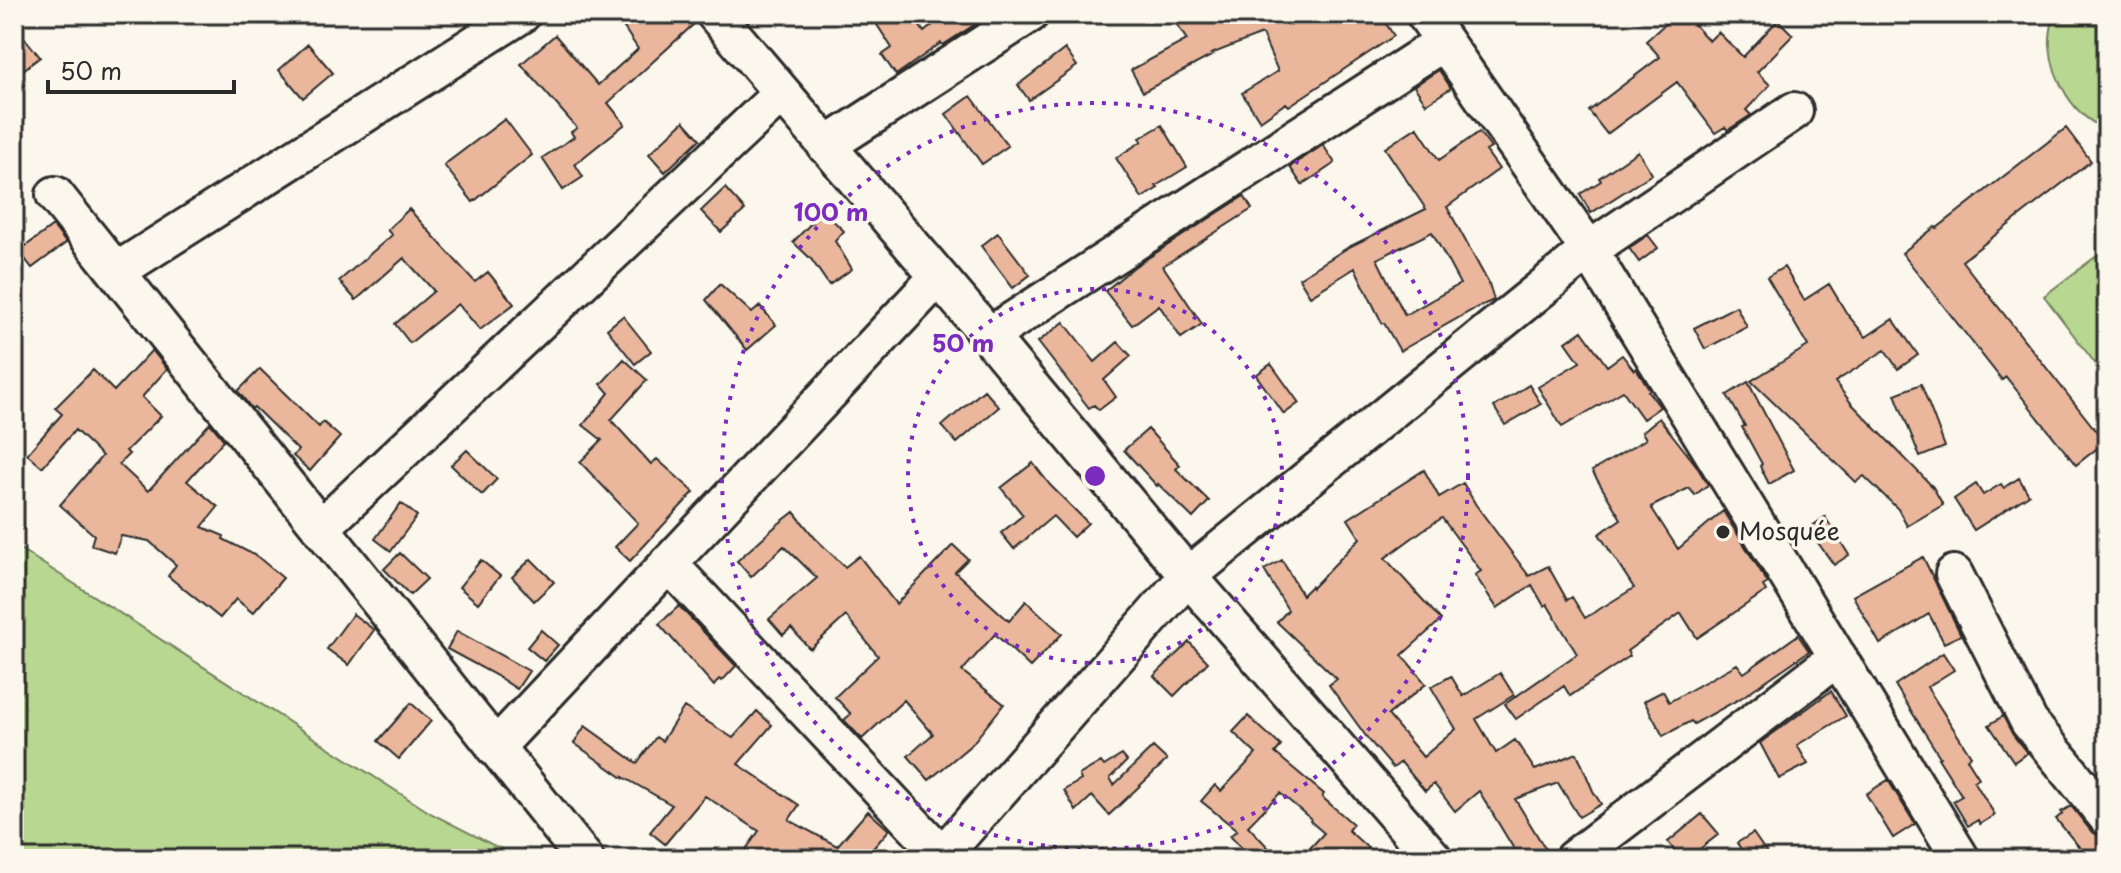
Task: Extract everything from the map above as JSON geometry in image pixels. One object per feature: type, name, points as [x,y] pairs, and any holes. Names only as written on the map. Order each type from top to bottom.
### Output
[{"type":"street","points":[[117,271],[522,14]]},
{"type":"street","points":[[715,14],[1188,576],[1434,859]]},
{"type":"street","points":[[826,146],[1030,14]]},
{"type":"street","points":[[989,336],[1434,28],[1589,250],[1961,859]]},
{"type":"street","points":[[321,528],[782,93]]},
{"type":"street","points":[[668,563],[941,857],[1188,576],[1589,250],[1794,111]]},
{"type":"street","points":[[55,195],[585,859]]},
{"type":"street","points":[[495,748],[938,277]]},
{"type":"street","points":[[1954,574],[2029,722],[2107,817]]},
{"type":"street","points":[[1573,859],[1838,657]]},
{"type":"green space","points":[[2054,14],[2107,14],[2107,129],[2084,116],[2060,84],[2050,45]]},
{"type":"green space","points":[[2107,248],[2107,379],[2044,296]]},
{"type":"green space","points":[[14,545],[432,814],[520,859],[14,859]]},
{"type":"building","points":[[615,14],[695,14],[696,22],[608,103],[625,124],[575,164],[583,177],[563,190],[542,158],[574,137],[571,132],[577,128],[521,64],[555,35],[598,85],[638,49]]},
{"type":"building","points":[[870,14],[912,14],[924,32],[946,14],[987,14],[896,75],[882,55],[892,48]]},
{"type":"building","points":[[1170,14],[1373,14],[1378,22],[1383,19],[1394,36],[1289,106],[1286,103],[1260,121],[1242,93],[1278,71],[1262,34],[1211,54],[1143,92],[1131,70],[1187,40]]},
{"type":"building","points":[[1676,14],[1685,14],[1709,41],[1718,32],[1743,57],[1778,20],[1793,35],[1757,72],[1770,85],[1746,110],[1751,115],[1728,130],[1725,127],[1715,133],[1677,82],[1607,134],[1589,111],[1660,57],[1646,41]]},
{"type":"building","points":[[14,25],[40,57],[14,77]]},
{"type":"building","points":[[308,44],[333,73],[303,98],[279,70]]},
{"type":"building","points":[[1065,49],[1077,66],[1029,100],[1018,85]]},
{"type":"building","points":[[1439,70],[1451,88],[1426,104],[1414,86]]},
{"type":"building","points":[[971,96],[1008,146],[982,164],[946,114]]},
{"type":"building","points":[[505,119],[532,155],[473,202],[444,165]]},
{"type":"building","points":[[684,121],[700,139],[665,172],[649,154]]},
{"type":"building","points":[[1162,125],[1187,167],[1142,198],[1116,158]]},
{"type":"building","points":[[1417,127],[1439,160],[1479,132],[1491,148],[1486,151],[1499,169],[1447,207],[1489,284],[1494,300],[1400,351],[1382,323],[1355,268],[1310,296],[1299,278],[1349,247],[1426,209],[1385,148]],"holes":[[[1432,232],[1460,284],[1405,315],[1377,259]]]},
{"type":"building","points":[[2066,128],[2091,161],[1962,261],[2105,442],[2076,465],[2006,377],[2002,380],[1902,253]]},
{"type":"building","points":[[1323,145],[1335,163],[1302,185],[1290,167]]},
{"type":"building","points":[[1638,151],[1652,174],[1591,213],[1580,194]]},
{"type":"building","points":[[725,188],[745,210],[721,232],[701,211]]},
{"type":"building","points":[[1244,196],[1252,209],[1163,266],[1202,324],[1181,338],[1159,305],[1132,325],[1105,291],[1134,267]]},
{"type":"building","points":[[409,209],[475,282],[488,272],[514,304],[480,330],[458,304],[410,343],[395,324],[434,291],[404,258],[356,300],[339,281],[392,235],[387,230]]},
{"type":"building","points":[[823,211],[844,231],[835,241],[852,269],[829,285],[811,259],[793,242]]},
{"type":"building","points":[[53,226],[66,243],[32,268],[19,251]]},
{"type":"building","points":[[998,233],[1030,275],[1013,288],[981,246]]},
{"type":"building","points":[[1648,235],[1658,248],[1639,262],[1629,248]]},
{"type":"building","points":[[1784,267],[1804,300],[1829,284],[1847,314],[1866,337],[1893,319],[1918,355],[1898,369],[1885,350],[1835,382],[1852,404],[1933,487],[1943,505],[1907,526],[1898,509],[1864,476],[1856,482],[1751,381],[1808,346],[1767,277]]},
{"type":"building","points":[[720,284],[752,313],[760,306],[776,325],[747,350],[706,300]]},
{"type":"building","points":[[1736,306],[1747,327],[1705,349],[1694,328]]},
{"type":"building","points":[[623,316],[651,351],[635,364],[607,329]]},
{"type":"building","points":[[1064,322],[1095,362],[1118,342],[1131,356],[1104,380],[1116,397],[1099,410],[1094,405],[1089,408],[1038,342]]},
{"type":"building","points":[[1582,331],[1607,366],[1622,355],[1634,370],[1636,368],[1660,407],[1643,419],[1623,391],[1562,427],[1538,387],[1580,362],[1566,342]]},
{"type":"building","points":[[152,350],[167,369],[142,397],[161,416],[126,451],[129,454],[119,464],[148,491],[210,423],[224,440],[187,481],[218,507],[202,527],[224,536],[223,539],[258,557],[283,578],[253,613],[236,599],[220,618],[168,576],[176,565],[149,541],[121,536],[115,553],[91,545],[94,535],[60,505],[102,456],[75,430],[42,467],[27,454],[62,414],[55,408],[93,370],[114,391]]},
{"type":"building","points":[[624,359],[647,380],[611,420],[651,464],[657,459],[694,492],[630,561],[615,547],[638,523],[580,462],[602,440],[583,425],[609,393],[601,384]]},
{"type":"building","points":[[1271,364],[1299,403],[1284,414],[1256,375]]},
{"type":"building","points":[[260,369],[319,427],[323,422],[340,437],[310,471],[293,456],[298,450],[254,407],[252,409],[238,391]]},
{"type":"building","points":[[1748,382],[1794,470],[1769,484],[1742,427],[1745,426],[1727,395]]},
{"type":"building","points":[[1921,384],[1945,447],[1920,457],[1895,394]]},
{"type":"building","points":[[1529,385],[1541,404],[1505,425],[1494,407]]},
{"type":"building","points":[[984,390],[999,407],[957,443],[942,426]]},
{"type":"building","points":[[1659,418],[1708,485],[1695,495],[1689,488],[1651,507],[1678,549],[1723,511],[1768,583],[1763,586],[1766,591],[1697,638],[1681,613],[1627,651],[1630,656],[1570,696],[1564,686],[1516,719],[1505,704],[1577,654],[1532,585],[1497,608],[1475,575],[1481,571],[1442,518],[1385,558],[1441,620],[1402,655],[1426,684],[1388,715],[1423,757],[1456,729],[1431,687],[1451,676],[1463,696],[1500,673],[1514,695],[1476,719],[1496,753],[1515,740],[1535,770],[1577,753],[1601,804],[1579,817],[1558,783],[1515,799],[1546,850],[1535,859],[1520,859],[1479,791],[1455,811],[1434,784],[1425,791],[1401,762],[1393,768],[1329,685],[1337,679],[1277,622],[1288,610],[1264,570],[1282,560],[1302,595],[1360,538],[1348,519],[1424,470],[1439,497],[1463,483],[1529,576],[1548,566],[1567,600],[1572,597],[1585,618],[1634,588],[1599,534],[1621,519],[1592,471],[1646,439],[1642,432]]},
{"type":"building","points":[[1148,429],[1180,465],[1176,469],[1209,501],[1193,518],[1157,486],[1124,450]]},
{"type":"building","points":[[467,450],[497,479],[482,495],[451,465]]},
{"type":"building","points":[[1033,463],[1088,523],[1073,537],[1053,516],[1014,549],[1001,533],[1023,515],[1001,488]]},
{"type":"building","points":[[2019,478],[2029,495],[1974,530],[1954,499],[1976,484],[1983,495],[2001,484],[2004,488]]},
{"type":"building","points":[[401,503],[417,516],[391,551],[375,539]]},
{"type":"building","points":[[794,512],[845,567],[859,556],[896,604],[953,545],[968,559],[955,572],[1009,621],[1026,601],[1062,634],[1030,667],[995,634],[962,671],[1004,704],[972,744],[929,780],[908,756],[933,734],[904,700],[862,739],[844,720],[851,714],[835,697],[878,656],[846,616],[810,649],[791,628],[783,635],[769,619],[817,578],[784,546],[751,577],[737,561]]},
{"type":"building","points":[[1825,517],[1849,555],[1834,565],[1808,529]]},
{"type":"building","points":[[400,553],[427,579],[410,595],[384,569]]},
{"type":"building","points":[[1923,557],[1961,635],[1944,643],[1929,614],[1880,644],[1853,596]]},
{"type":"building","points":[[531,559],[554,582],[534,601],[512,577]]},
{"type":"building","points":[[481,560],[500,576],[478,603],[459,587]]},
{"type":"building","points":[[679,606],[736,666],[714,686],[659,624]]},
{"type":"building","points":[[353,614],[374,630],[349,665],[327,649]]},
{"type":"building","points":[[541,630],[558,645],[544,661],[527,647]]},
{"type":"building","points":[[457,631],[529,671],[517,689],[447,649]]},
{"type":"building","points":[[1798,635],[1809,651],[1741,698],[1694,724],[1691,721],[1663,736],[1644,701],[1663,691],[1669,702],[1737,664],[1744,673]]},
{"type":"building","points":[[1189,642],[1208,662],[1174,696],[1154,676]]},
{"type":"building","points":[[1943,653],[1954,670],[1927,687],[1971,756],[1967,759],[1979,778],[1974,781],[1995,815],[1980,824],[1978,820],[1968,826],[1953,801],[1962,796],[1895,685]]},
{"type":"building","points":[[1831,691],[1846,716],[1797,745],[1808,764],[1779,779],[1760,743]]},
{"type":"building","points":[[411,703],[431,721],[399,759],[378,741]]},
{"type":"building","points":[[684,707],[733,738],[757,711],[772,725],[738,764],[799,805],[789,820],[837,846],[868,811],[889,830],[864,859],[739,859],[759,831],[705,796],[665,844],[650,832],[672,805],[623,778],[574,743],[585,726],[637,763],[656,737],[662,741]]},
{"type":"building","points":[[1248,716],[1281,746],[1275,753],[1324,794],[1322,797],[1353,824],[1348,830],[1380,859],[1300,859],[1324,833],[1280,793],[1248,826],[1279,859],[1252,859],[1230,836],[1237,830],[1201,801],[1215,785],[1221,791],[1256,754],[1233,732]]},
{"type":"building","points":[[2003,716],[2027,753],[2014,762],[1989,725]]},
{"type":"building","points":[[1153,747],[1167,760],[1109,815],[1092,796],[1076,811],[1064,790],[1081,780],[1079,775],[1101,762],[1104,766],[1122,755],[1127,761],[1110,778],[1114,785]]},
{"type":"building","points":[[1888,780],[1915,824],[1893,838],[1866,794]]},
{"type":"building","points":[[2071,806],[2091,831],[2107,837],[2107,844],[2089,859],[2056,819]]},
{"type":"building","points":[[1702,814],[1719,834],[1687,859],[1681,859],[1668,842]]},
{"type":"building","points":[[1753,833],[1771,859],[1748,859],[1737,843]]},
{"type":"place","name":"Mosquée","points":[[1723,532]]}]
